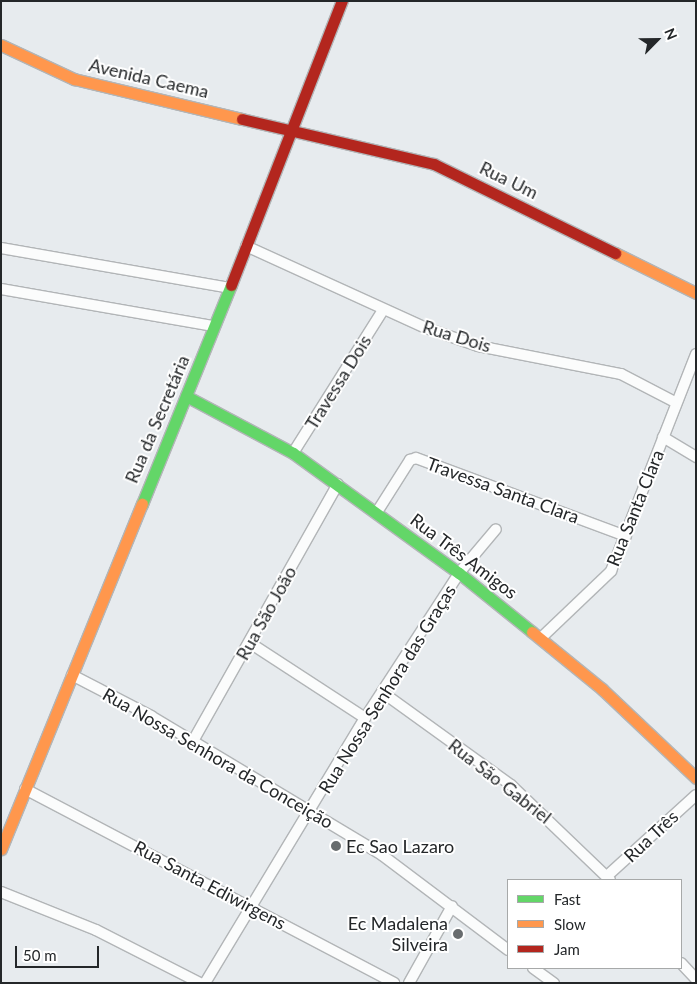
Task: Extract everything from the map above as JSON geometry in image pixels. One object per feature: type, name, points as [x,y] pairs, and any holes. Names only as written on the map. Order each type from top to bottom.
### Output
[{"type":"street","name":"Rua da Secretária","points":[[1,849],[293,132],[342,1]]},
{"type":"street","name":"Avenida Caema","points":[[1,45],[74,79],[293,132]]},
{"type":"street","name":"Rua Um","points":[[293,132],[434,164],[696,293]]},
{"type":"street","name":"Rua Dois","points":[[246,246],[382,310],[478,346],[621,374],[675,402]]},
{"type":"street","points":[[1,248],[230,288]]},
{"type":"street","points":[[1,289],[214,326]]},
{"type":"street","name":"Travessa Dois","points":[[293,453],[382,310]]},
{"type":"street","name":"Rua Santa Clara","points":[[541,638],[611,571],[626,536],[675,402],[696,354]]},
{"type":"street","name":"Rua Três Amigos","points":[[186,396],[293,453],[377,512],[541,638],[696,778]]},
{"type":"street","points":[[663,437],[696,457]]},
{"type":"street","name":"Travessa Santa Clara","points":[[377,512],[410,460],[416,458],[626,536]]},
{"type":"street","name":"Rua São João","points":[[193,741],[338,484]]},
{"type":"street","name":"Rua Nossa Senhora das Graças","points":[[205,983],[250,907],[312,812],[365,718],[458,573],[496,529]]},
{"type":"street","points":[[250,643],[365,718]]},
{"type":"street","name":"Rua Nossa Senhora da Conceição","points":[[72,675],[193,741],[382,855],[507,949]]},
{"type":"street","name":"Rua São Gabriel","points":[[382,692],[511,785],[609,878]]},
{"type":"street","name":"Rua Santa Ediwirgens","points":[[25,789],[394,983]]},
{"type":"street","name":"Rua Três","points":[[609,878],[696,795]]},
{"type":"street","points":[[1,892],[96,930],[200,983]]},
{"type":"street","points":[[409,983],[452,906]]},
{"type":"street","points":[[682,964],[696,980]]},
{"type":"street","points":[[534,969],[554,983]]},
{"type":"traffic: fast","points":[[142,504],[231,285]]},
{"type":"traffic: fast","points":[[186,396],[293,453],[459,573],[532,632]]},
{"type":"traffic: slow","points":[[1,45],[74,79],[242,119]]},
{"type":"traffic: slow","points":[[615,253],[696,293]]},
{"type":"traffic: slow","points":[[1,849],[142,504]]},
{"type":"traffic: slow","points":[[532,632],[602,689],[696,778]]},
{"type":"traffic: jam","points":[[231,285],[342,1]]},
{"type":"traffic: jam","points":[[242,119],[434,164],[615,253]]},
{"type":"place","name":"Ec Sao Lazaro","points":[[336,846]]},
{"type":"place","name":"Ec Madalena Silveira","points":[[458,934]]}]
